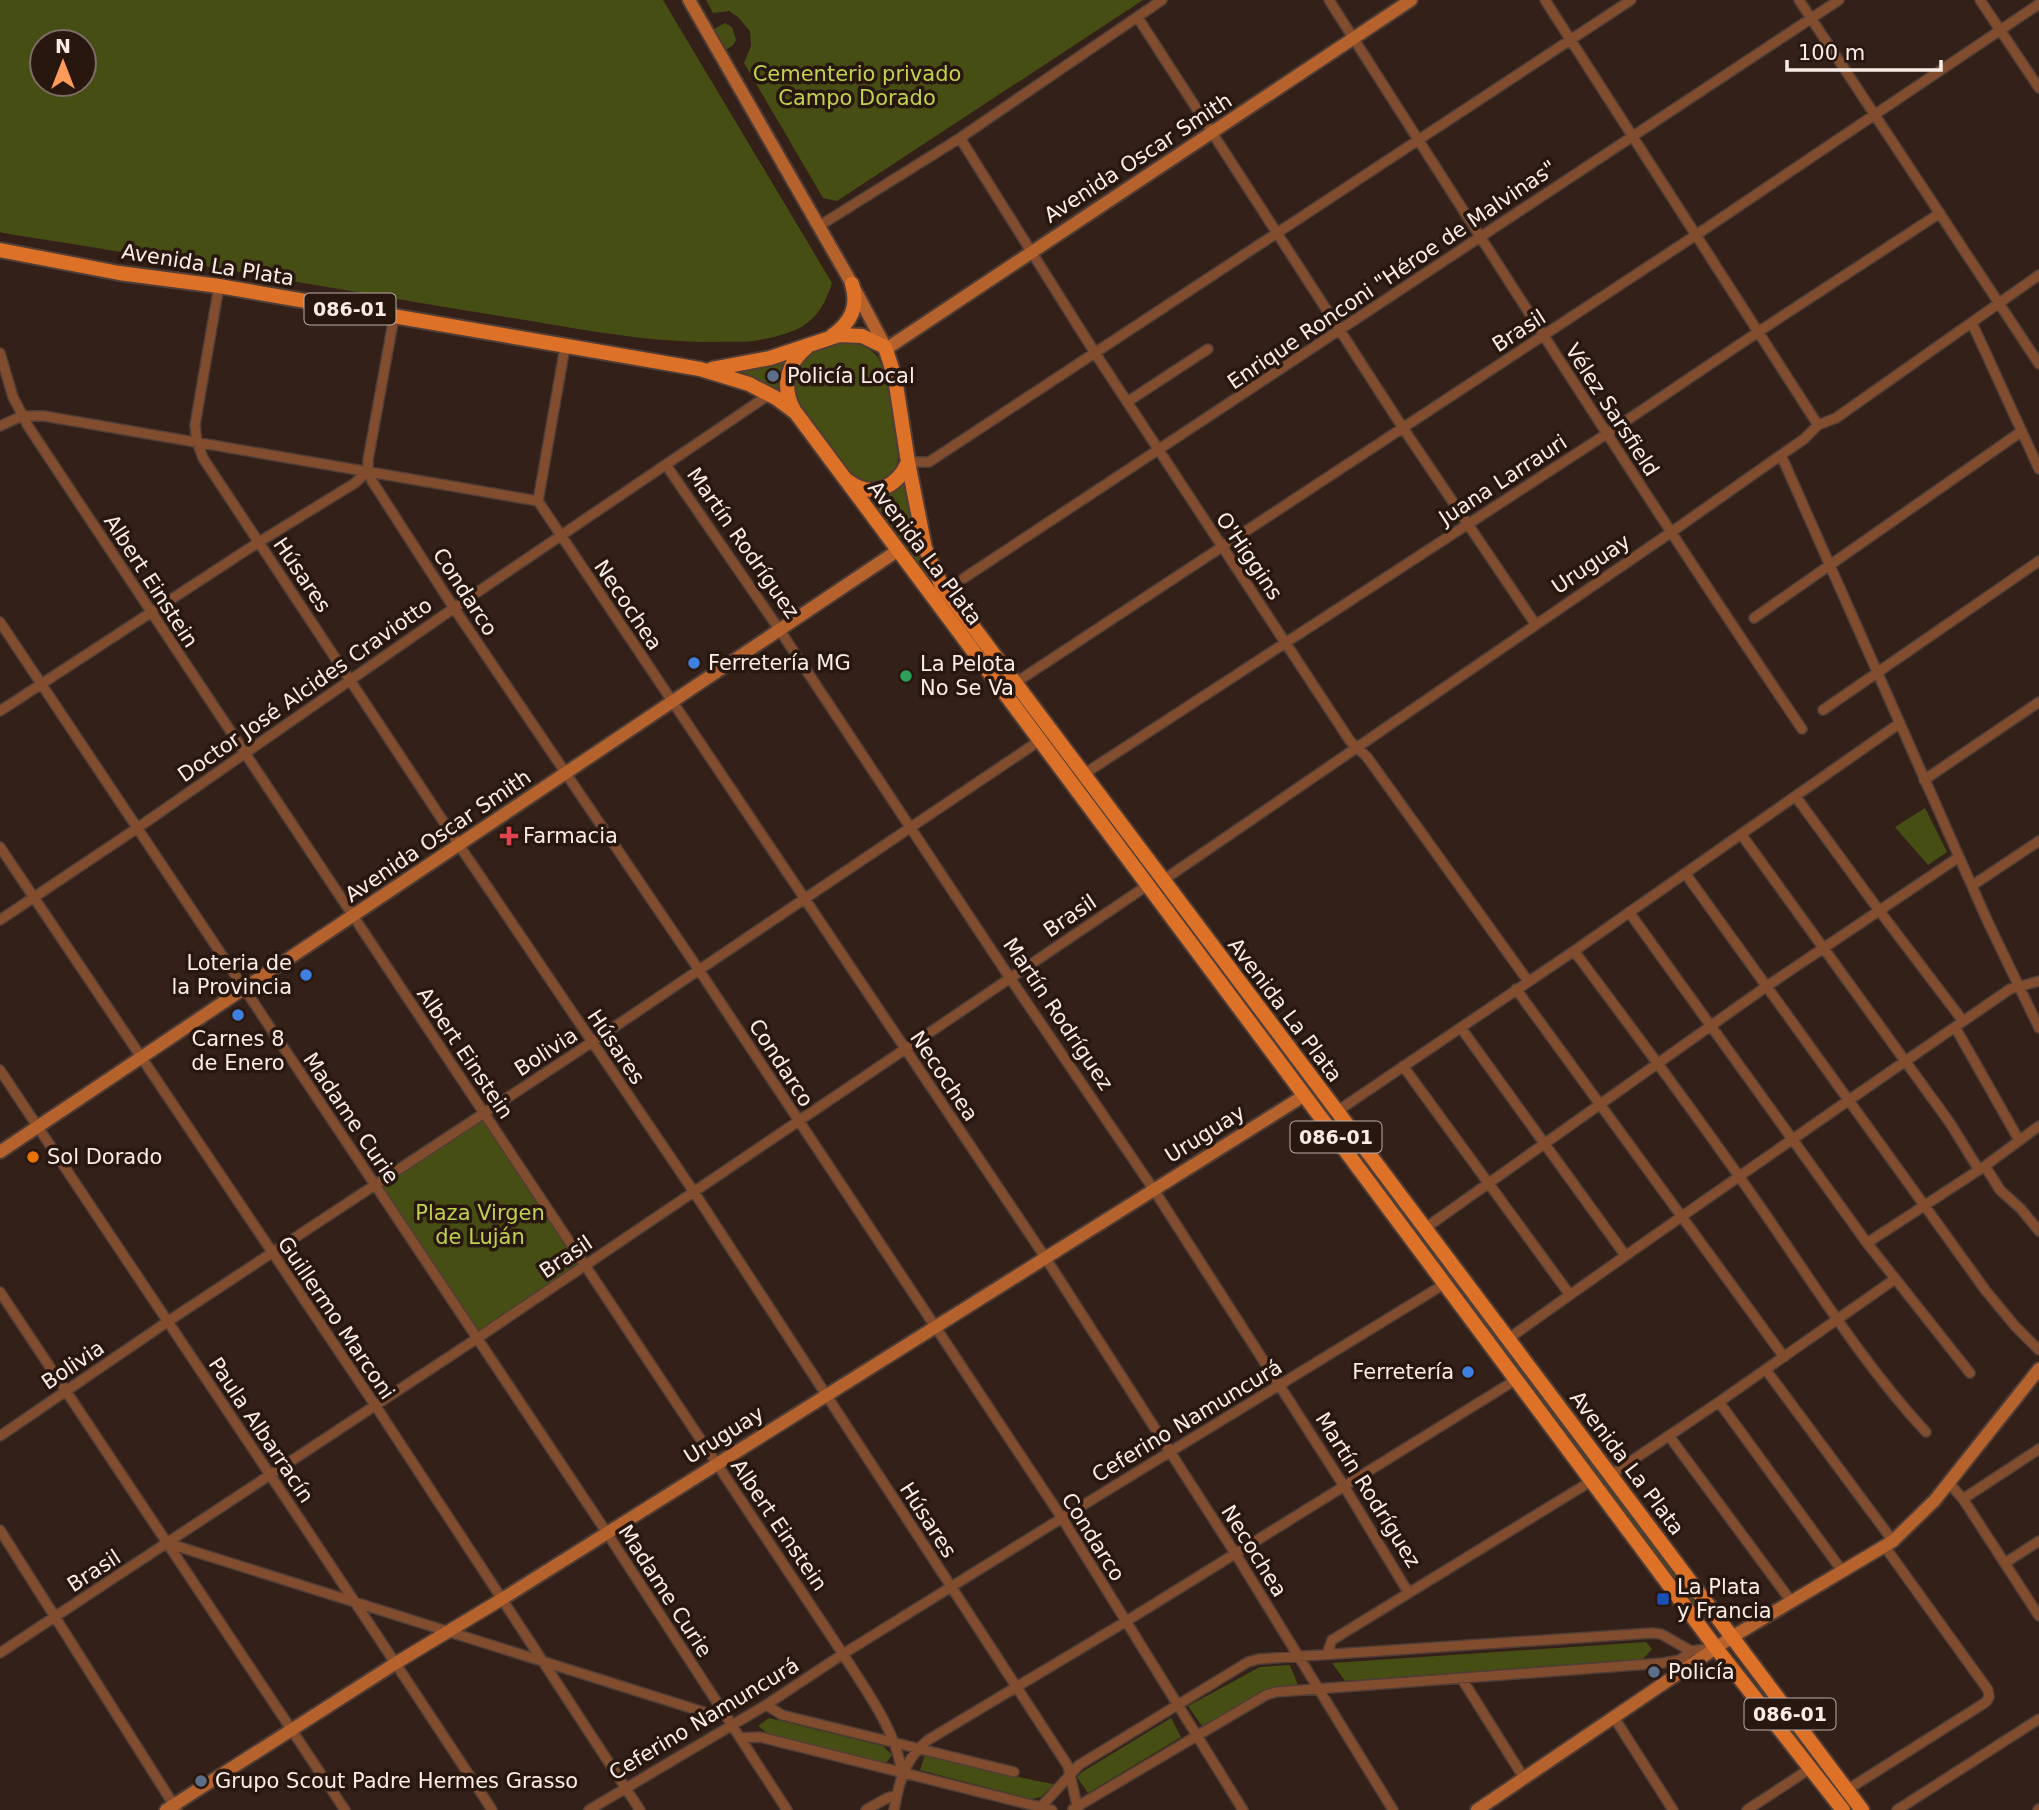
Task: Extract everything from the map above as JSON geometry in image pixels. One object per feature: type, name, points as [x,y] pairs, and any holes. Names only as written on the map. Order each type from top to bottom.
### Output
[{"type":"main road","points":[[689,0],[886,348]]},
{"type":"main road","name":"Avenida Oscar Smith","points":[[886,348],[1411,0]]},
{"type":"main road","name":"Avenida La Plata","points":[[0,250],[119,273],[219,286],[700,369],[742,381],[770,394],[796,413],[1039,741],[1336,1112],[1862,1810]]},
{"type":"main road","points":[[832,336],[843,328],[852,315],[855,296],[852,284]]},
{"type":"main road","name":"Avenida La Plata","points":[[700,369],[750,363],[832,336],[862,336],[877,341],[886,348],[895,377],[925,548],[932,567],[948,594],[1084,774],[1155,883],[1305,1094],[1716,1648],[1843,1810]]},
{"type":"main road","points":[[796,413],[787,397],[788,376],[801,352],[814,343]]},
{"type":"main road","points":[[837,471],[855,485],[868,490],[878,490],[898,478],[908,462]]},
{"type":"main road","name":"Avenida Oscar Smith","points":[[0,1152],[897,551]]},
{"type":"main road","name":"Uruguay","points":[[172,1808],[396,1663],[1305,1094]]},
{"type":"main road","points":[[1477,1810],[1732,1637],[1889,1544],[1935,1500],[2039,1369]]},
{"type":"street","points":[[818,226],[960,138],[1162,0]]},
{"type":"street","name":"Vélez Sarsfield","points":[[1329,0],[1419,138],[1542,336],[1802,729]]},
{"type":"street","points":[[1545,0],[1818,425]]},
{"type":"street","points":[[908,462],[929,462],[1631,0]]},
{"type":"street","points":[[1799,0],[2039,364]]},
{"type":"street","name":"Enrique Ronconi \"Héroe de Malvinas\"","points":[[964,578],[1839,0]]},
{"type":"street","points":[[1980,0],[2039,88]]},
{"type":"street","name":"Brasil","points":[[1015,683],[1696,235],[2039,4]]},
{"type":"street","points":[[1138,18],[1403,428],[1535,625]]},
{"type":"street","name":"O'Higgins","points":[[960,138],[1158,451],[1356,748],[1367,757],[1528,981]]},
{"type":"street","name":"Juana Larrauri","points":[[1084,774],[1940,213]]},
{"type":"street","name":"Uruguay","points":[[1155,883],[1670,533],[1804,439],[1818,425],[1836,418],[2039,275]]},
{"type":"street","name":"Húsares","points":[[219,286],[195,425],[203,458],[459,845],[694,1192],[1016,1688],[1070,1772],[1076,1809]]},
{"type":"street","points":[[0,711],[259,542],[355,483],[368,471],[394,317]]},
{"type":"street","points":[[1972,323],[2039,469]]},
{"type":"street","points":[[0,426],[22,416],[44,416],[538,501],[565,347]]},
{"type":"street","points":[[1127,402],[1208,349]]},
{"type":"street","name":"Albert Einstein","points":[[0,353],[13,397],[22,416],[843,1654],[896,1742],[902,1772]]},
{"type":"street","name":"Doctor José Alcides Craviotto","points":[[0,920],[770,394]]},
{"type":"street","points":[[1754,618],[2022,431]]},
{"type":"street","points":[[1781,455],[1987,920],[2039,1028]]},
{"type":"street","name":"Martín Rodríguez","points":[[666,465],[779,629],[1154,1190],[1344,1486],[1408,1592]]},
{"type":"street","name":"Condarco","points":[[368,471],[454,608],[699,970],[1062,1518],[1243,1810]]},
{"type":"street","name":"Necochea","points":[[538,501],[1045,1257],[1235,1553],[1393,1810]]},
{"type":"street","points":[[1823,710],[2039,561]]},
{"type":"street","name":"Madame Curie","points":[[0,622],[135,829],[607,1533],[787,1810]]},
{"type":"street","points":[[1924,780],[2039,702]]},
{"type":"street","points":[[1336,1112],[1574,951],[1900,723]]},
{"type":"street","name":"Bolivia","points":[[0,1436],[1039,741]]},
{"type":"street","points":[[1796,797],[1963,1021]]},
{"type":"street","points":[[1741,834],[1982,1168],[2039,1231]]},
{"type":"street","points":[[1973,886],[2039,841]]},
{"type":"street","name":"Guillermo Marconi","points":[[0,847],[375,1405],[640,1810]]},
{"type":"street","points":[[1424,1229],[1767,986],[1959,857]]},
{"type":"street","points":[[1685,873],[1986,1291],[2039,1350]]},
{"type":"street","name":"Brasil","points":[[0,1653],[476,1339],[1155,883]]},
{"type":"street","points":[[1629,912],[1867,1243],[1970,1373]]},
{"type":"street","points":[[1574,951],[1658,1063],[1899,1402],[1926,1432]]},
{"type":"street","points":[[1508,1339],[2010,989],[2039,981]]},
{"type":"street","points":[[1516,989],[1784,1357]]},
{"type":"street","points":[[1955,1027],[2019,1140]]},
{"type":"street","points":[[1461,1028],[1625,1255]]},
{"type":"street","points":[[1404,1066],[1570,1296]]},
{"type":"street","name":"Paula Albarracín","points":[[0,1070],[272,1475],[492,1810]]},
{"type":"street","points":[[1867,1243],[1982,1168],[2039,1126]]},
{"type":"street","points":[[1609,1476],[1895,1279]]},
{"type":"street","name":"Ceferino Namuncurá","points":[[589,1810],[766,1705],[1062,1518],[1446,1283]]},
{"type":"street","points":[[0,1292],[345,1810]]},
{"type":"street","points":[[1766,1370],[1988,1690],[1989,1697],[1986,1702],[1847,1790]]},
{"type":"street","points":[[894,1810],[902,1772],[918,1748],[928,1740],[1125,1622],[1517,1379]]},
{"type":"street","points":[[1719,1402],[1843,1572]]},
{"type":"street","points":[[1669,1436],[1791,1601]]},
{"type":"street","points":[[1963,1499],[2039,1449]]},
{"type":"street","points":[[1327,1654],[1332,1640],[1592,1480]]},
{"type":"street","points":[[1948,1482],[1963,1499],[2039,1616]]},
{"type":"street","points":[[0,1530],[172,1808]]},
{"type":"street","points":[[2005,1563],[2039,1541]]},
{"type":"street","points":[[167,1543],[710,1714],[724,1713]]},
{"type":"street","points":[[1039,1809],[1070,1772],[1248,1662],[1275,1657],[1652,1633],[1661,1634],[1692,1651]]},
{"type":"street","points":[[1076,1809],[1266,1695],[1663,1664],[1680,1660],[1692,1651],[1716,1648]]},
{"type":"street","points":[[1462,1679],[1524,1778]]},
{"type":"street","points":[[766,1705],[782,1715],[1014,1772]]},
{"type":"street","points":[[1615,1718],[1674,1810]]},
{"type":"street","points":[[1897,1810],[2039,1719]]},
{"type":"street","points":[[740,1738],[760,1737],[1039,1809],[1052,1810]]},
{"type":"street","points":[[1747,1810],[1811,1768]]},
{"type":"street","points":[[866,1810],[897,1795]]},
{"type":"green space","points":[[0,0],[663,0],[832,283],[821,308],[806,324],[759,340],[690,342],[584,330],[0,232]]},
{"type":"green space","name":"Cementerio privado Campo Dorado","points":[[706,0],[1143,0],[837,201],[823,198],[744,63],[751,46],[750,31],[729,11],[713,13]]},
{"type":"green space","points":[[725,23],[732,27],[736,40],[724,51],[712,30]]},
{"type":"green space","points":[[838,342],[864,346],[877,356],[884,374],[898,459],[895,469],[883,481],[862,481],[845,471],[794,394],[793,383],[800,365],[817,350]]},
{"type":"green space","points":[[785,360],[779,379],[779,391],[733,372]]},
{"type":"green space","points":[[904,475],[921,557],[932,582],[1702,1615],[864,494]]},
{"type":"green space","points":[[1925,808],[1947,852],[1928,865],[1895,827]]},
{"type":"green space","name":"Plaza Virgen de Luján","points":[[485,1113],[584,1265],[476,1339],[376,1186]]},
{"type":"green space","points":[[1646,1642],[1652,1649],[1643,1659],[1345,1681],[1332,1663]]},
{"type":"green space","points":[[1290,1665],[1298,1685],[1269,1688],[1202,1726],[1188,1706],[1260,1667]]},
{"type":"green space","points":[[769,1718],[883,1746],[892,1755],[886,1763],[771,1736],[758,1726]]},
{"type":"green space","points":[[1171,1718],[1181,1737],[1088,1793],[1077,1777],[1082,1772]]},
{"type":"green space","points":[[925,1755],[1054,1784],[1041,1797],[1031,1799],[920,1770]]},
{"type":"place","name":"Policía Local","points":[[773,376]]},
{"type":"place","name":"Ferretería MG","points":[[694,663]]},
{"type":"place","name":"La Pelota No Se Va","points":[[906,676]]},
{"type":"place","name":"Farmacia","points":[[509,836]]},
{"type":"place","name":"Loteria de la Provincia","points":[[306,975]]},
{"type":"place","name":"Carnes 8 de Enero","points":[[238,1015]]},
{"type":"place","name":"Sol Dorado","points":[[33,1157]]},
{"type":"place","name":"Ferretería","points":[[1468,1372]]},
{"type":"place","name":"La Plata y Francia","points":[[1663,1599]]},
{"type":"place","name":"Policía","points":[[1654,1672]]},
{"type":"place","name":"Grupo Scout Padre Hermes Grasso","points":[[201,1781]]}]
